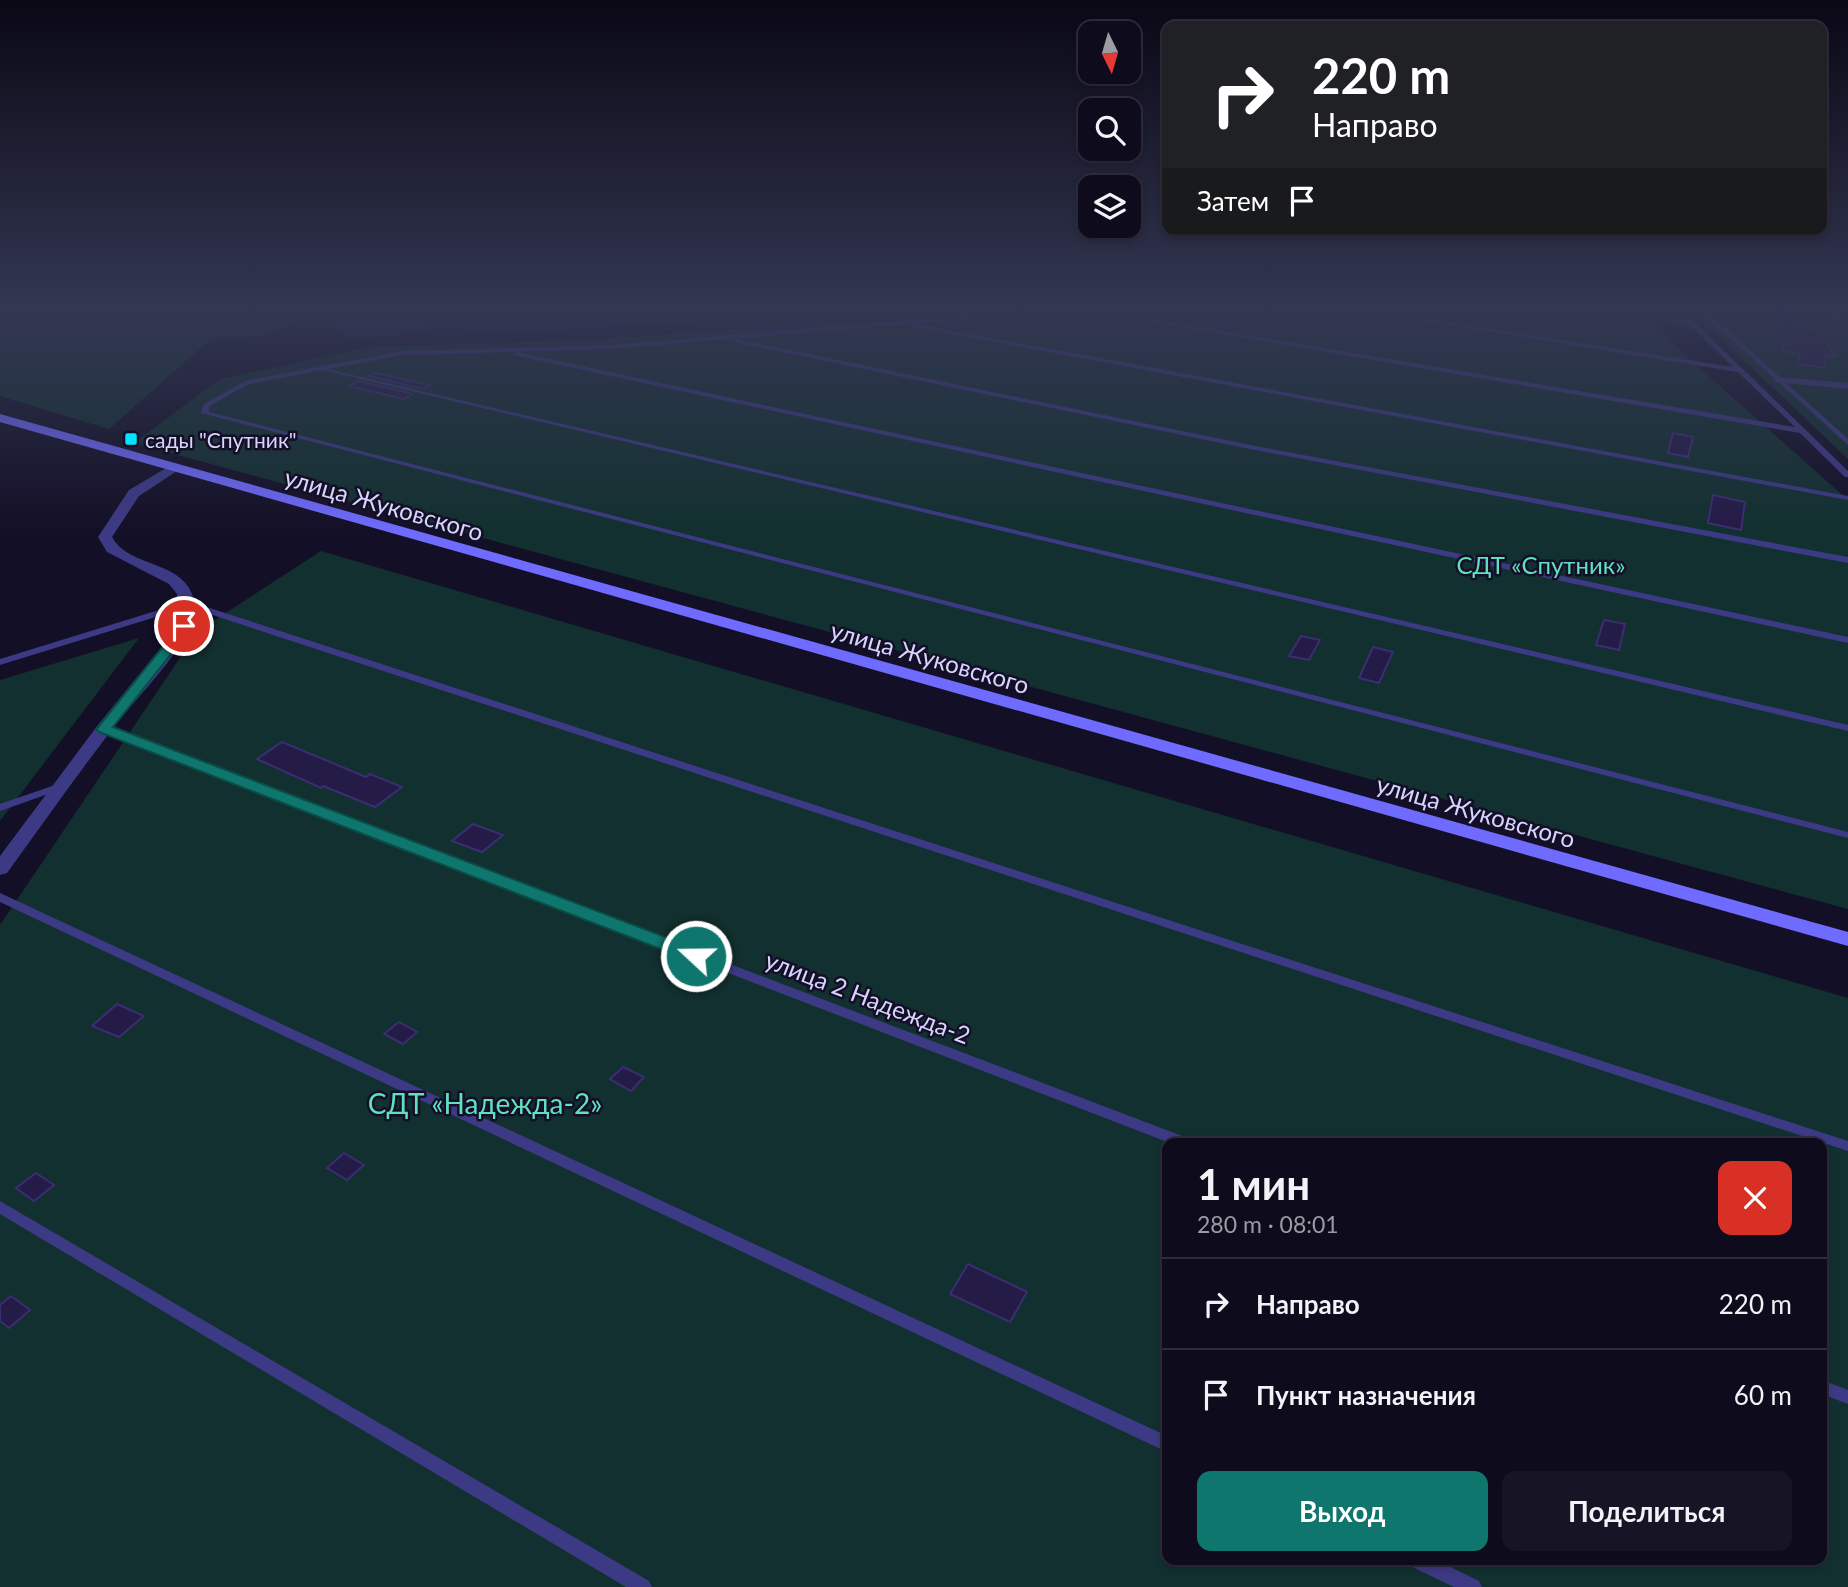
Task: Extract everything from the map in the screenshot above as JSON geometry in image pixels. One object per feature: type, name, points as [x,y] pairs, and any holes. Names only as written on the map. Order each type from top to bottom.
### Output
[{"type":"main road","name":"улица Жуковского","points":[[0,418],[1848,939]]},
{"type":"street","points":[[0,869],[184,626],[188,604],[181,587],[170,578],[110,548],[106,542],[108,529],[134,493],[173,468]]},
{"type":"lane","points":[[242,385],[206,405],[205,413],[1848,835]]},
{"type":"lane","points":[[387,385],[1848,729]]},
{"type":"lane","points":[[661,385],[1848,640]]},
{"type":"lane","points":[[950,385],[1245,446],[1848,561]]},
{"type":"lane","points":[[1236,385],[1848,498]]},
{"type":"lane","points":[[1530,385],[1803,431]]},
{"type":"lane","points":[[1756,385],[1848,475]]},
{"type":"lane","points":[[1785,385],[1848,443]]},
{"type":"lane","points":[[0,662],[188,604],[1823,1138]]},
{"type":"lane","name":"улица 2 Надежда-2","points":[[104,729],[1172,1138]]},
{"type":"lane","points":[[0,808],[61,786]]},
{"type":"lane","points":[[0,897],[1162,1442]]},
{"type":"lane","points":[[1827,1139],[1848,1146]]},
{"type":"lane","points":[[0,1207],[643,1587]]},
{"type":"lane","points":[[1827,1389],[1848,1397]]},
{"type":"lane","points":[[1427,1565],[1474,1587]]},
{"type":"green space","points":[[0,385],[159,385],[109,429],[0,396]]},
{"type":"green space","name":"СДТ «Спутник»","points":[[212,385],[1719,385],[1848,500],[1848,909],[134,443]]},
{"type":"green space","points":[[1770,385],[1848,385],[1848,459]]},
{"type":"green space","name":"СДТ «Надежда-2»","points":[[321,551],[1848,998],[1848,1587],[0,1587],[0,925],[198,631]]},
{"type":"green space","points":[[139,638],[0,821],[0,680]]},
{"type":"building","points":[[376,385],[413,394],[404,399],[349,386]]},
{"type":"building","points":[[407,385],[430,385],[423,389]]},
{"type":"building","points":[[1673,433],[1693,437],[1688,457],[1668,453]]},
{"type":"building","points":[[1713,495],[1745,502],[1741,530],[1708,523]]},
{"type":"building","points":[[1604,620],[1625,624],[1619,650],[1596,645]]},
{"type":"building","points":[[1301,636],[1320,640],[1309,660],[1289,656]]},
{"type":"building","points":[[1373,647],[1393,652],[1379,683],[1359,678]]},
{"type":"building","points":[[282,742],[366,777],[370,774],[402,787],[375,807],[323,786],[321,788],[257,759]]},
{"type":"building","points":[[473,824],[503,835],[482,852],[452,841]]},
{"type":"building","points":[[117,1004],[144,1016],[119,1037],[92,1026]]},
{"type":"building","points":[[399,1022],[417,1032],[403,1044],[384,1034]]},
{"type":"building","points":[[623,1067],[644,1077],[631,1091],[610,1079]]},
{"type":"building","points":[[344,1153],[364,1165],[347,1180],[327,1168]]},
{"type":"building","points":[[36,1173],[54,1185],[34,1201],[16,1188]]},
{"type":"building","points":[[968,1264],[1027,1292],[1010,1322],[950,1294]]},
{"type":"building","points":[[11,1296],[30,1310],[9,1328],[0,1321],[0,1305]]},
{"type":"place","name":"сады \"Спутник\"","points":[[131,439]]},
{"type":"route","points":[[184,626],[104,729],[696,956]]}]
